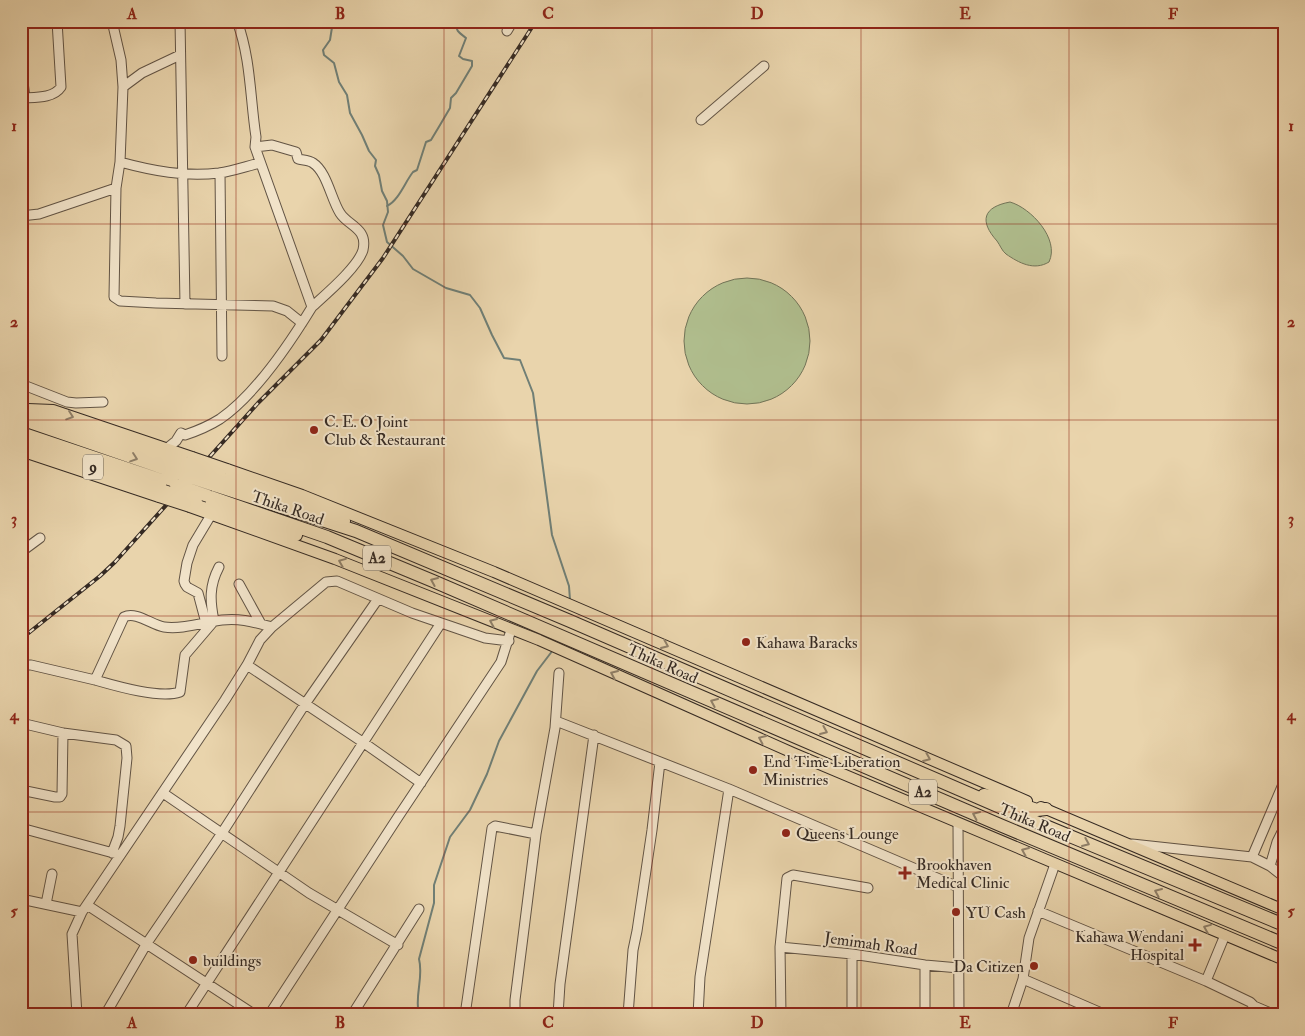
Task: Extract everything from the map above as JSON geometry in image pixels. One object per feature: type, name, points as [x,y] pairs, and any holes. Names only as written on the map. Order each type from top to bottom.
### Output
[{"type":"highway","name":"Thika Road","points":[[22,413],[356,531],[969,794],[1284,926]]},
{"type":"highway","name":"Thika Road","points":[[21,433],[184,470]]},
{"type":"highway","name":"9","points":[[21,443],[193,504],[311,539],[338,542]]},
{"type":"highway","name":"Thika Road","points":[[217,481],[338,542],[541,634],[565,637],[1009,829],[1284,944]]},
{"type":"highway","points":[[969,794],[1002,798],[1037,810],[1046,809]]},
{"type":"main road","name":"Thika Road","points":[[22,413],[53,410],[166,450],[184,470],[217,481],[305,496],[572,605],[1284,910]]},
{"type":"main road","points":[[21,451],[162,494]]},
{"type":"main road","name":"Thika Road","points":[[193,504],[211,515],[335,559],[511,630],[541,634],[559,650],[793,753],[1284,960]]},
{"type":"street","points":[[21,66],[23,98],[48,96],[57,92],[61,87],[57,21]]},
{"type":"street","points":[[112,21],[121,60],[123,87],[120,162],[116,188],[114,297],[120,301],[280,307],[302,323]]},
{"type":"street","points":[[180,21],[185,304]]},
{"type":"street","points":[[237,21],[245,40],[248,56],[256,137],[255,147],[312,307]]},
{"type":"street","points":[[507,31],[513,21]]},
{"type":"street","points":[[123,87],[142,73],[180,55]]},
{"type":"street","points":[[701,120],[764,66]]},
{"type":"street","points":[[166,450],[176,441],[181,433],[185,435],[214,423],[237,404],[286,347],[312,307],[345,276],[358,259],[363,247],[361,235],[354,225],[340,215],[320,171],[312,162],[298,159],[296,152],[272,145],[255,147]]},
{"type":"street","points":[[120,162],[154,171],[184,175],[220,173],[260,163]]},
{"type":"street","points":[[220,173],[222,356]]},
{"type":"street","points":[[21,216],[39,214],[116,188]]},
{"type":"street","points":[[21,384],[67,402],[103,402]]},
{"type":"street","points":[[210,622],[198,594],[187,587],[184,581],[193,545],[211,515]]},
{"type":"street","points":[[21,552],[40,538]]},
{"type":"street","points":[[21,665],[31,665],[131,690],[178,693],[181,690],[185,656],[210,622],[211,585],[219,567]]},
{"type":"street","points":[[77,1015],[72,934],[84,908],[116,854],[163,794],[247,665],[260,640],[310,594],[326,582],[337,581],[440,623],[485,638],[509,641]]},
{"type":"street","points":[[239,584],[261,624]]},
{"type":"street","points":[[105,1015],[147,943],[222,833],[305,704],[378,599]]},
{"type":"street","points":[[95,680],[124,617],[127,616],[140,618],[164,627],[242,619],[272,627]]},
{"type":"street","points":[[186,1015],[440,623]]},
{"type":"street","points":[[269,1015],[501,662],[511,630]]},
{"type":"street","points":[[247,665],[422,783]]},
{"type":"street","points":[[515,1015],[516,993],[536,834],[556,721],[559,673]]},
{"type":"street","points":[[556,721],[730,790],[958,887]]},
{"type":"street","points":[[21,723],[63,733],[116,740],[126,746],[127,758],[116,854]]},
{"type":"street","points":[[21,813],[21,790],[55,797],[60,797],[62,794],[63,733]]},
{"type":"street","points":[[558,1015],[560,984],[585,815],[594,735]]},
{"type":"street","points":[[628,1015],[633,950],[651,839],[660,762]]},
{"type":"street","points":[[1252,857],[1284,782]]},
{"type":"street","points":[[698,1015],[700,977],[730,790]]},
{"type":"street","points":[[163,794],[279,873],[398,945]]},
{"type":"street","points":[[958,823],[959,1015]]},
{"type":"street","points":[[480,1015],[465,1013],[492,828],[495,826],[536,834]]},
{"type":"street","points":[[21,828],[116,854]]},
{"type":"street","points":[[1270,866],[1277,842],[1284,828]]},
{"type":"street","points":[[1126,843],[1252,857],[1270,866],[1284,877]]},
{"type":"street","points":[[1011,1015],[1023,979],[1029,938],[1056,864]]},
{"type":"street","points":[[46,904],[52,874]]},
{"type":"street","points":[[781,1015],[780,947],[787,878],[789,876],[868,888]]},
{"type":"street","points":[[21,899],[84,908],[147,943],[255,1015]]},
{"type":"street","points":[[352,1015],[420,909]]},
{"type":"street","points":[[1038,911],[1206,981],[1250,1002],[1253,1011],[1275,1015]]},
{"type":"street","points":[[1206,981],[1225,936]]},
{"type":"street","name":"Jemimah Road","points":[[780,947],[959,968]]},
{"type":"street","points":[[852,954],[852,1015]]},
{"type":"street","points":[[925,965],[925,1015]]},
{"type":"street","points":[[1023,979],[1106,1015]]},
{"type":"green space","points":[[1010,202],[1026,211],[1042,226],[1050,244],[1049,262],[1043,265],[1032,266],[1016,260],[1005,253],[991,234],[986,221],[989,211],[1001,204]]},
{"type":"green space","points":[[747,278],[771,283],[791,297],[805,317],[810,341],[805,365],[791,385],[771,399],[747,404],[723,399],[703,385],[689,365],[684,341],[689,317],[703,297],[723,283]]},
{"type":"waterway","points":[[333,21],[330,40],[323,50],[324,55],[334,63],[339,82],[347,95],[350,113],[369,151],[376,160],[375,166],[387,201],[388,212],[383,225],[387,242],[403,256],[413,269],[446,288],[470,295],[480,308],[504,358],[520,360],[533,393],[552,535],[569,586],[570,600]]},
{"type":"waterway","points":[[387,206],[395,200],[413,172],[417,170],[426,142],[431,140],[450,108],[451,98],[472,66],[472,61],[459,56],[466,38],[457,29],[456,24],[461,21]]},
{"type":"waterway","points":[[419,1015],[419,959],[434,903],[434,885],[450,837],[470,810],[487,774],[499,741],[537,671],[553,650]]},
{"type":"railway","points":[[21,639],[115,562],[258,403],[321,340],[383,258],[536,21]]},
{"type":"place","name":"C. E. O Joint Club & Restaurant","points":[[314,430]]},
{"type":"place","name":"Kahawa Baracks","points":[[746,642]]},
{"type":"place","name":"End Time Liberation Ministries","points":[[753,770]]},
{"type":"place","name":"Queens Lounge","points":[[786,833]]},
{"type":"place","name":"Brookhaven Medical Clinic","points":[[905,873]]},
{"type":"place","name":"YU Cash","points":[[956,912]]},
{"type":"place","name":"Kahawa Wendani Hospital","points":[[1195,945]]},
{"type":"place","name":"buildings","points":[[193,960]]},
{"type":"place","name":"Da Citizen","points":[[1034,966]]}]
